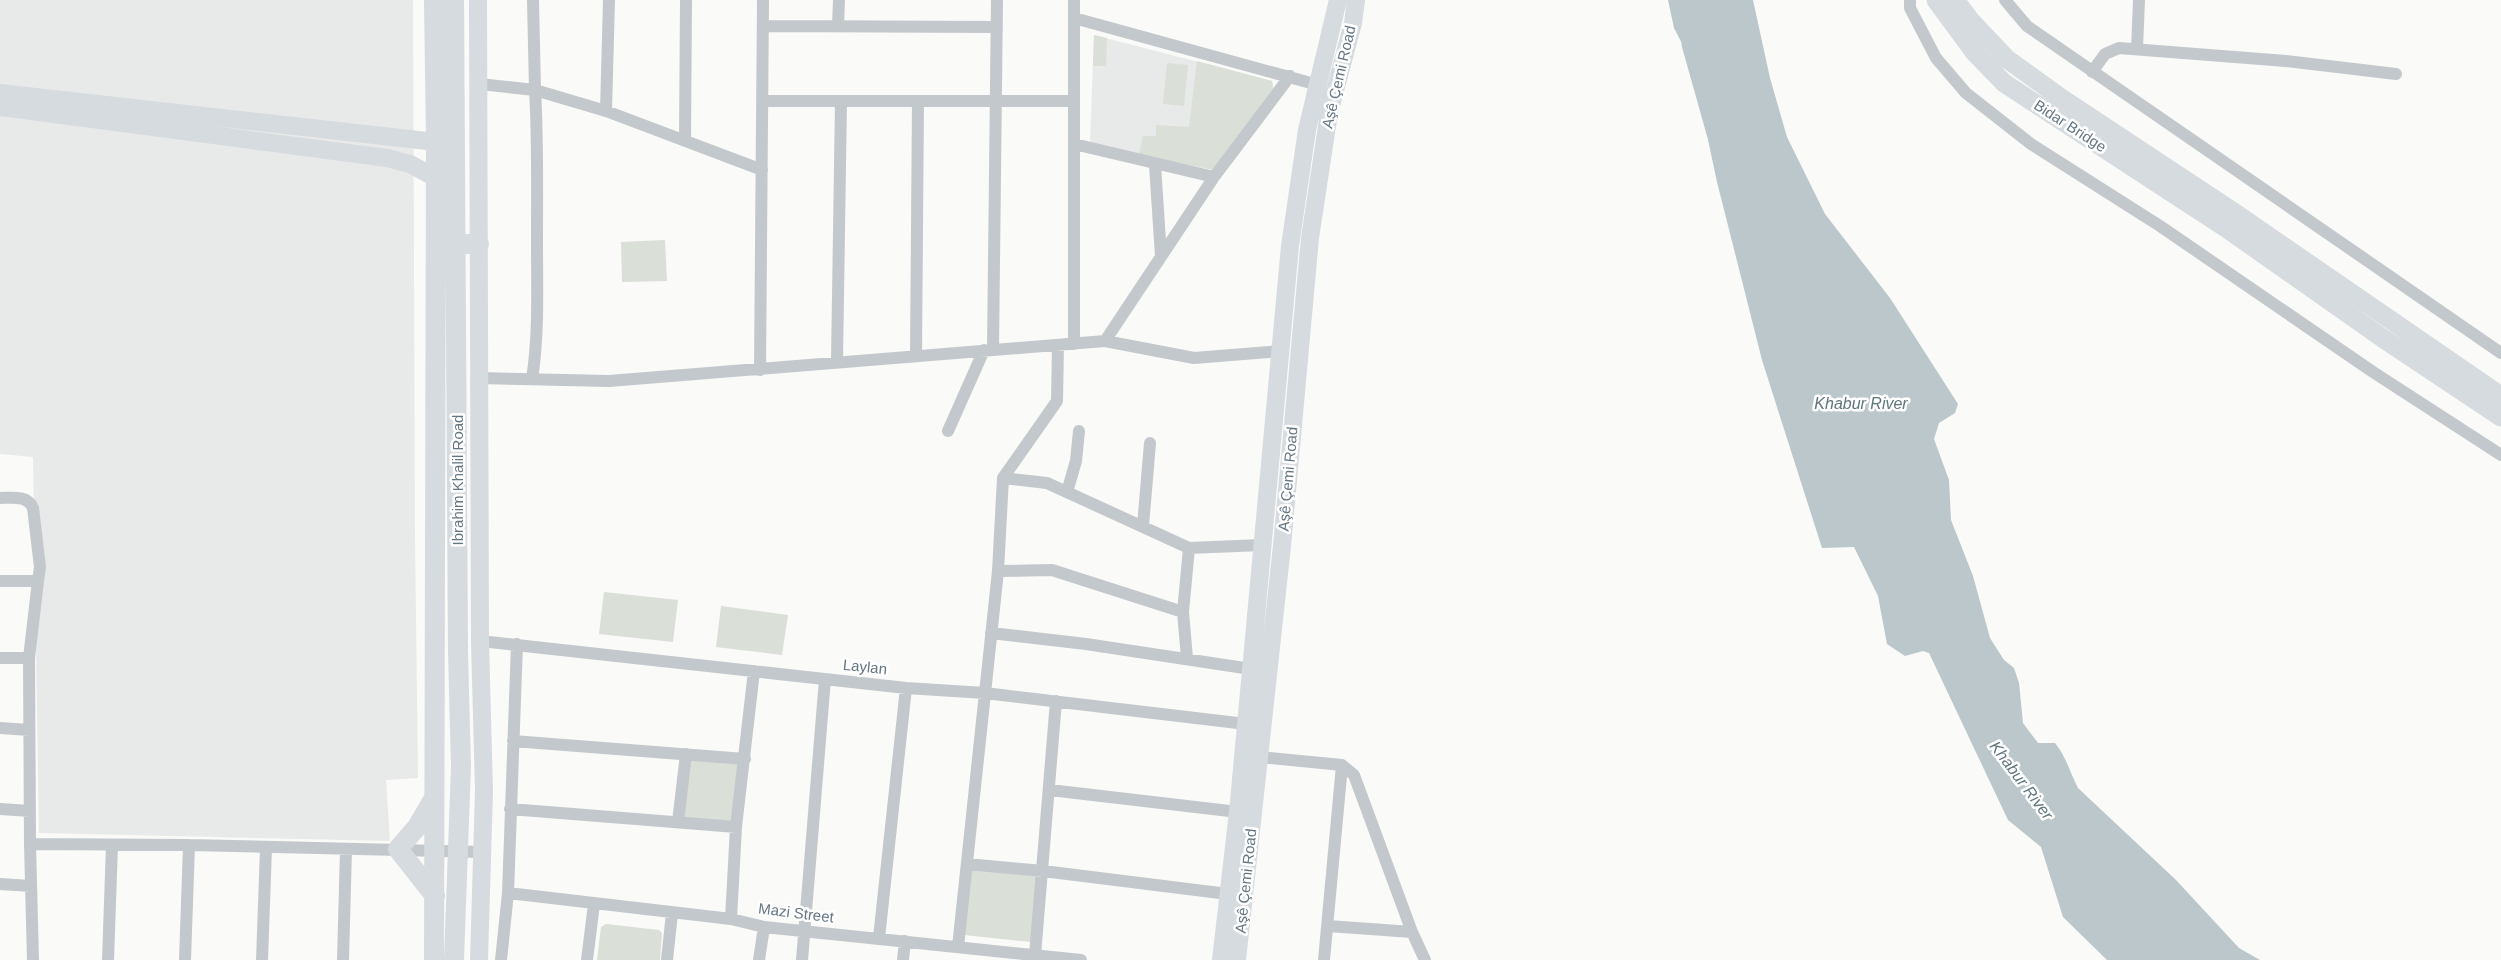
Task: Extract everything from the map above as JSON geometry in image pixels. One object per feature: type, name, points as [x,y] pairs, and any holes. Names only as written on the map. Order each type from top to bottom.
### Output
[{"type":"highway","name":"Ibrahim Khalil Road","points":[[434,0],[436,142],[434,960]]},
{"type":"highway","name":"Ibrahim Khalil Road","points":[[454,0],[457,244],[458,652],[461,766],[454,960]]},
{"type":"highway","points":[[457,244],[479,244]]},
{"type":"highway","points":[[434,896],[398,849],[417,827],[435,797]]},
{"type":"main road","name":"Ibrahim Khalil Road","points":[[478,0],[480,641],[484,719],[479,960]]},
{"type":"main road","name":"Aşê Çemi Road","points":[[1221,960],[1238,812],[1290,246],[1307,130],[1338,0]]},
{"type":"main road","name":"Aşê Çemi Road","points":[[1237,960],[1282,546],[1310,238],[1329,113],[1353,23],[1356,0]]},
{"type":"main road","name":"Bidar Bridge","points":[[1936,0],[1975,53],[2004,83],[2231,220]]},
{"type":"main road","name":"Bidar Bridge","points":[[1955,0],[1971,21],[2007,59],[2231,220]]},
{"type":"main road","points":[[0,93],[436,142]]},
{"type":"main road","points":[[0,107],[386,158],[410,164],[436,178]]},
{"type":"main road","points":[[2231,220],[2501,396]]},
{"type":"main road","points":[[2231,220],[2381,337],[2501,417]]},
{"type":"street","points":[[532,379],[536,354],[537,284],[537,128],[533,0]]},
{"type":"street","points":[[606,112],[609,0]]},
{"type":"street","points":[[685,141],[686,0]]},
{"type":"street","points":[[760,370],[763,0]]},
{"type":"street","points":[[838,25],[839,0]]},
{"type":"street","points":[[948,431],[988,350],[997,101],[997,0]]},
{"type":"street","points":[[1074,0],[1074,344]]},
{"type":"street","points":[[1910,0],[1910,8],[1936,58],[1966,93],[2031,144],[2160,226],[2373,372],[2501,454]]},
{"type":"street","points":[[2005,0],[2027,26],[2501,352]]},
{"type":"street","points":[[2138,49],[2139,0]]},
{"type":"street","points":[[1074,18],[1318,85]]},
{"type":"street","points":[[763,26],[997,27]]},
{"type":"street","points":[[2092,72],[2109,50],[2119,48],[2286,61],[2396,74]]},
{"type":"street","points":[[1105,341],[1214,177],[1290,76]]},
{"type":"street","points":[[478,84],[535,90],[606,112],[762,170]]},
{"type":"street","points":[[763,101],[1074,101]]},
{"type":"street","points":[[837,361],[841,101]]},
{"type":"street","points":[[916,356],[918,101]]},
{"type":"street","points":[[1074,144],[1155,165],[1214,177]]},
{"type":"street","points":[[1155,165],[1161,256]]},
{"type":"street","points":[[479,378],[608,381],[760,370],[837,361],[1105,341],[1194,358],[1280,351]]},
{"type":"street","points":[[958,947],[998,571],[1002,478],[1057,401],[1058,345]]},
{"type":"street","points":[[1067,492],[1076,461],[1079,431]]},
{"type":"street","points":[[1143,526],[1150,443]]},
{"type":"street","points":[[1002,478],[1047,483],[1189,548],[1262,545]]},
{"type":"street","points":[[0,498],[26,499],[33,508],[40,567],[29,658],[33,960]]},
{"type":"street","points":[[1187,658],[1182,612],[1189,548]]},
{"type":"street","points":[[998,571],[1052,570],[1182,612]]},
{"type":"street","points":[[0,581],[38,582]]},
{"type":"street","points":[[991,633],[1187,658],[1251,669]]},
{"type":"street","name":"Laylan","points":[[480,641],[906,688],[985,693],[1246,724]]},
{"type":"street","points":[[501,960],[508,893],[517,644]]},
{"type":"street","points":[[0,658],[29,658]]},
{"type":"street","points":[[731,919],[736,827],[754,671]]},
{"type":"street","points":[[802,960],[825,679]]},
{"type":"street","points":[[879,938],[906,688]]},
{"type":"street","points":[[1035,955],[1056,701]]},
{"type":"street","points":[[0,728],[29,730]]},
{"type":"street","points":[[513,741],[745,759]]},
{"type":"street","points":[[678,822],[686,754]]},
{"type":"street","points":[[1259,756],[1342,765],[1351,771],[1357,780],[1412,932],[1425,960]]},
{"type":"street","points":[[1324,960],[1342,765]]},
{"type":"street","points":[[1050,790],[1238,812]]},
{"type":"street","points":[[0,808],[30,811]]},
{"type":"street","points":[[510,809],[736,827]]},
{"type":"street","points":[[30,844],[188,845],[482,852]]},
{"type":"street","points":[[108,960],[112,845]]},
{"type":"street","points":[[185,960],[188,845]]},
{"type":"street","points":[[262,960],[266,848]]},
{"type":"street","points":[[343,960],[346,850]]},
{"type":"street","points":[[967,864],[1043,871],[1228,894]]},
{"type":"street","points":[[0,884],[31,886]]},
{"type":"street","name":"Mazi Street","points":[[508,893],[731,919],[764,927],[1081,960]]},
{"type":"street","points":[[587,960],[594,904]]},
{"type":"street","points":[[667,960],[672,913]]},
{"type":"street","points":[[1328,926],[1412,932]]},
{"type":"street","points":[[759,960],[764,927]]},
{"type":"street","points":[[903,960],[905,941]]},
{"type":"shaded area","points":[[0,0],[413,0],[418,778],[386,780],[390,841],[39,833],[33,457],[0,454]]},
{"type":"shaded area","points":[[1094,35],[1272,81],[1273,88],[1214,170],[1094,146],[1090,142]]},
{"type":"shaded area","points":[[1094,35],[1107,38],[1106,66],[1093,66]]},
{"type":"shaded area","points":[[1197,61],[1272,81],[1273,88],[1214,170],[1139,155],[1143,136],[1156,136],[1156,125],[1189,127]]},
{"type":"shaded area","points":[[1167,63],[1188,65],[1184,106],[1163,104]]},
{"type":"shaded area","points":[[665,240],[667,281],[622,282],[621,242]]},
{"type":"shaded area","points":[[604,592],[678,600],[673,642],[599,634]]},
{"type":"shaded area","points":[[721,606],[788,615],[782,655],[716,647]]},
{"type":"shaded area","points":[[689,758],[739,764],[732,821],[682,818]]},
{"type":"shaded area","points":[[972,867],[1038,874],[1031,942],[964,935]]},
{"type":"shaded area","points":[[606,924],[659,930],[662,933],[660,960],[597,960],[601,927]]},
{"type":"water","name":"Khabur River","points":[[1668,0],[1753,0],[1770,78],[1787,137],[1825,214],[1890,298],[1958,404],[1955,413],[1939,423],[1934,439],[1949,480],[1951,520],[1973,576],[1990,638],[2004,660],[2014,668],[2019,683],[2023,723],[2038,743],[2055,743],[2065,759],[2078,788],[2176,880],[2239,948],[2260,960],[2107,960],[2063,917],[2041,847],[2008,820],[1929,653],[1923,651],[1905,656],[1887,644],[1878,596],[1854,547],[1822,548],[1762,360],[1717,182],[1704,121],[1712,101],[1674,28]]},
{"type":"waterway","name":"Khabur River","points":[[1691,0],[1691,44],[1716,133]]}]
